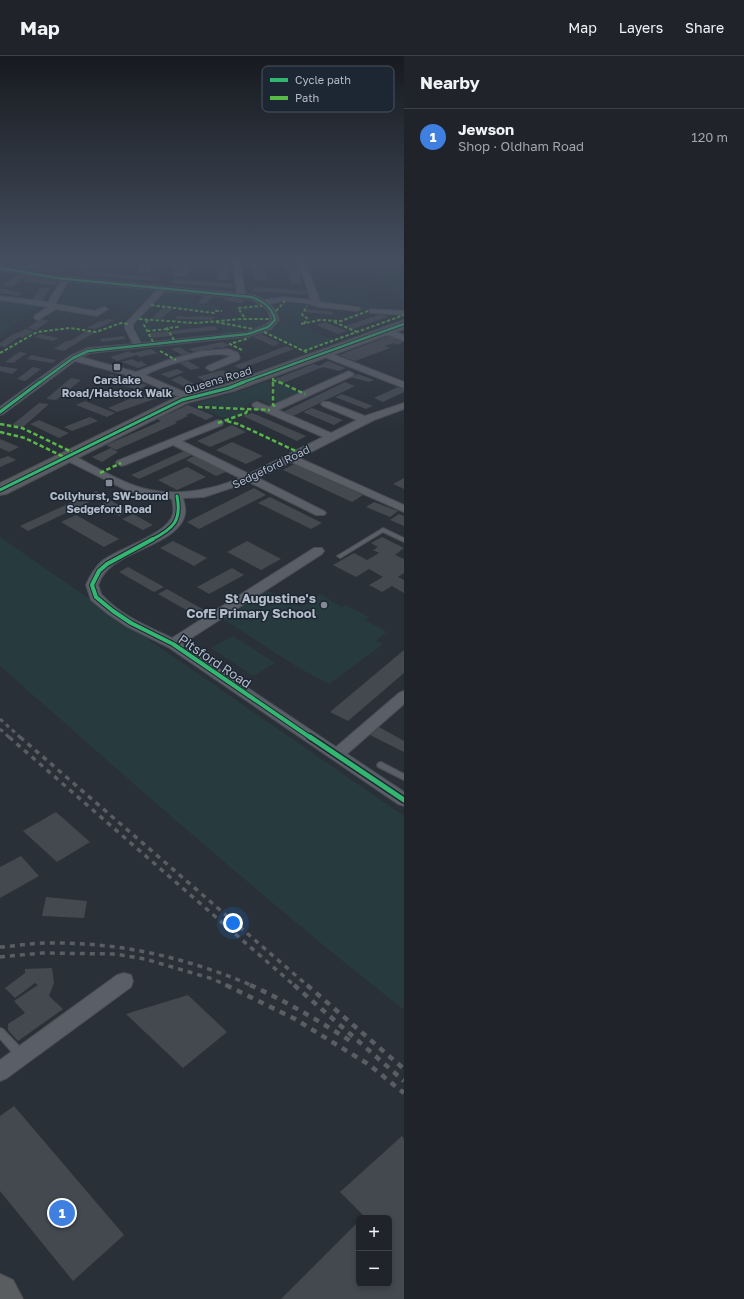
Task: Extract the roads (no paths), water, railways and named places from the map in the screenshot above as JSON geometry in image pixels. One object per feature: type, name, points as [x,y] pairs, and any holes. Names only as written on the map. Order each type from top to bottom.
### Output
[{"type":"highway","name":"Queens Road","points":[[0,490],[66,456],[157,412],[190,398],[229,388],[404,324]]},
{"type":"highway","points":[[0,1293],[4,1299]]},
{"type":"street","points":[[136,317],[129,324],[129,328],[138,345]]},
{"type":"street","points":[[0,412],[73,358],[88,351],[234,336],[259,331],[268,327],[275,320],[275,317]]},
{"type":"street","points":[[386,331],[404,338]]},
{"type":"street","points":[[137,375],[164,364],[188,357],[222,351],[228,351],[235,355],[235,358],[211,368]]},
{"type":"street","points":[[325,354],[404,385]]},
{"type":"street","points":[[73,358],[137,375],[190,398]]},
{"type":"street","points":[[270,410],[349,374]]},
{"type":"street","points":[[326,404],[366,420]]},
{"type":"street","points":[[257,405],[332,437]]},
{"type":"street","name":"Sedgeford Road","points":[[66,456],[131,489],[153,494],[177,496],[196,495],[228,488],[250,479],[366,420],[392,409],[404,406]]},
{"type":"street","points":[[121,464],[218,423]]},
{"type":"street","points":[[173,441],[320,513]]},
{"type":"street","points":[[290,458],[402,506]]},
{"type":"street","name":"Pitsford Road","points":[[177,496],[179,516],[172,526],[164,532],[116,558],[99,571],[92,586],[96,597],[131,623],[174,644],[404,800]]},
{"type":"street","points":[[174,644],[318,551]]},
{"type":"street","points":[[337,754],[404,696]]},
{"type":"street","points":[[0,1072],[124,981]]},
{"type":"lane","points":[[340,556],[382,530],[404,540]]},
{"type":"lane","points":[[381,765],[404,777]]},
{"type":"lane","points":[[0,1032],[22,1056]]},
{"type":"railway","points":[[0,719],[21,738]]},
{"type":"railway","points":[[0,729],[10,738]]},
{"type":"railway","points":[[9,737],[295,986]]},
{"type":"railway","points":[[20,737],[308,986]]},
{"type":"railway","points":[[0,947],[36,943],[75,943],[128,949],[204,967],[253,986]]},
{"type":"railway","points":[[0,957],[42,953],[115,954],[145,959],[213,979],[228,986]]},
{"type":"railway","points":[[226,985],[295,1019],[368,1064],[404,1093]]},
{"type":"railway","points":[[250,985],[302,1012],[352,1042]]},
{"type":"railway","points":[[294,985],[404,1081]]},
{"type":"railway","points":[[307,985],[404,1069]]},
{"type":"place","name":"Carslake Road/Halstock Walk","points":[[117,367]]},
{"type":"place","name":"Collyhurst, SW-bound Sedgeford Road","points":[[109,483]]},
{"type":"place","name":"St Augustine's CofE Primary School","points":[[324,605]]},
{"type":"place","name":"Jewson","points":[[62,1213]]}]
